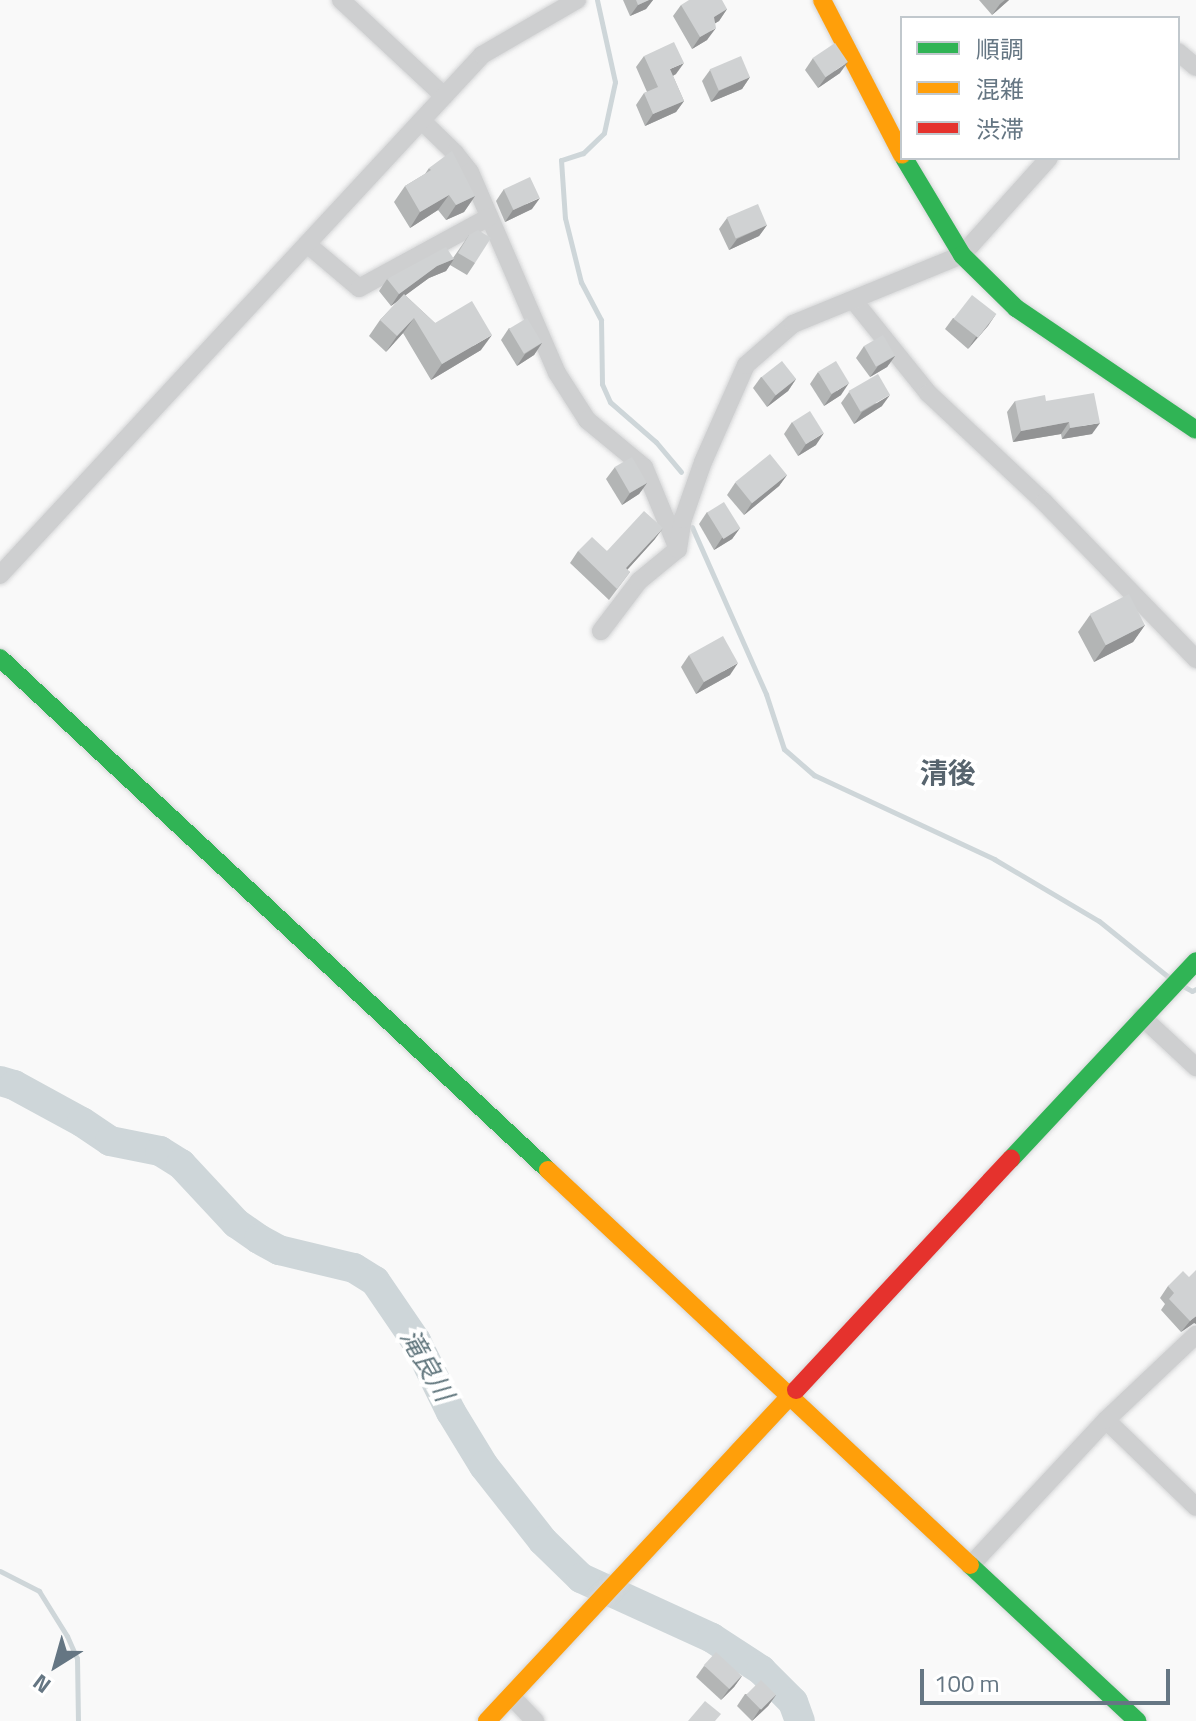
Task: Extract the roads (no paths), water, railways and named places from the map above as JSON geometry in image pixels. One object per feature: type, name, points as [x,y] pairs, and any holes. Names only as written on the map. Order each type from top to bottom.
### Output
[{"type":"street","points":[[341,0],[444,96]]},
{"type":"street","points":[[0,575],[482,55],[577,0]]},
{"type":"street","points":[[822,0],[900,150]]},
{"type":"street","points":[[1180,54],[1196,67]]},
{"type":"street","points":[[422,121],[470,172],[557,373],[587,420],[644,467],[678,549]]},
{"type":"street","points":[[905,160],[962,255],[1016,308],[1196,430]]},
{"type":"street","points":[[601,631],[639,581],[678,549],[703,462],[746,365],[793,324],[962,255],[1047,160]]},
{"type":"street","points":[[307,244],[359,288],[489,217]]},
{"type":"street","points":[[854,301],[928,393],[1044,502],[1196,659]]},
{"type":"street","points":[[0,658],[1137,1721]]},
{"type":"street","points":[[487,1721],[1192,965]]},
{"type":"street","points":[[1142,1017],[1196,1067]]},
{"type":"street","points":[[970,1566],[1106,1420],[1196,1335]]},
{"type":"street","points":[[1106,1420],[1196,1507]]},
{"type":"street","points":[[511,1696],[535,1721]]},
{"type":"waterway","points":[[597,0],[615,82],[604,133],[583,153],[561,160],[565,218],[581,282],[601,320],[602,384],[610,402],[656,442],[681,472]]},
{"type":"waterway","points":[[692,527],[766,694],[784,749],[814,775],[994,859],[1099,921],[1171,979]]},
{"type":"waterway","points":[[1183,986],[1192,991],[1196,989]]},
{"type":"waterway","name":"滝良川","points":[[0,1081],[14,1085],[82,1122],[110,1141],[160,1151],[181,1164],[236,1223],[279,1250],[354,1268],[375,1281],[416,1341],[451,1412],[484,1466],[543,1541],[581,1578],[712,1638],[761,1670],[793,1702],[800,1721]]},
{"type":"waterway","points":[[0,1571],[39,1591],[67,1636],[77,1658],[78,1721]]},
{"type":"district","name":"清後","points":[[948,773]]}]
